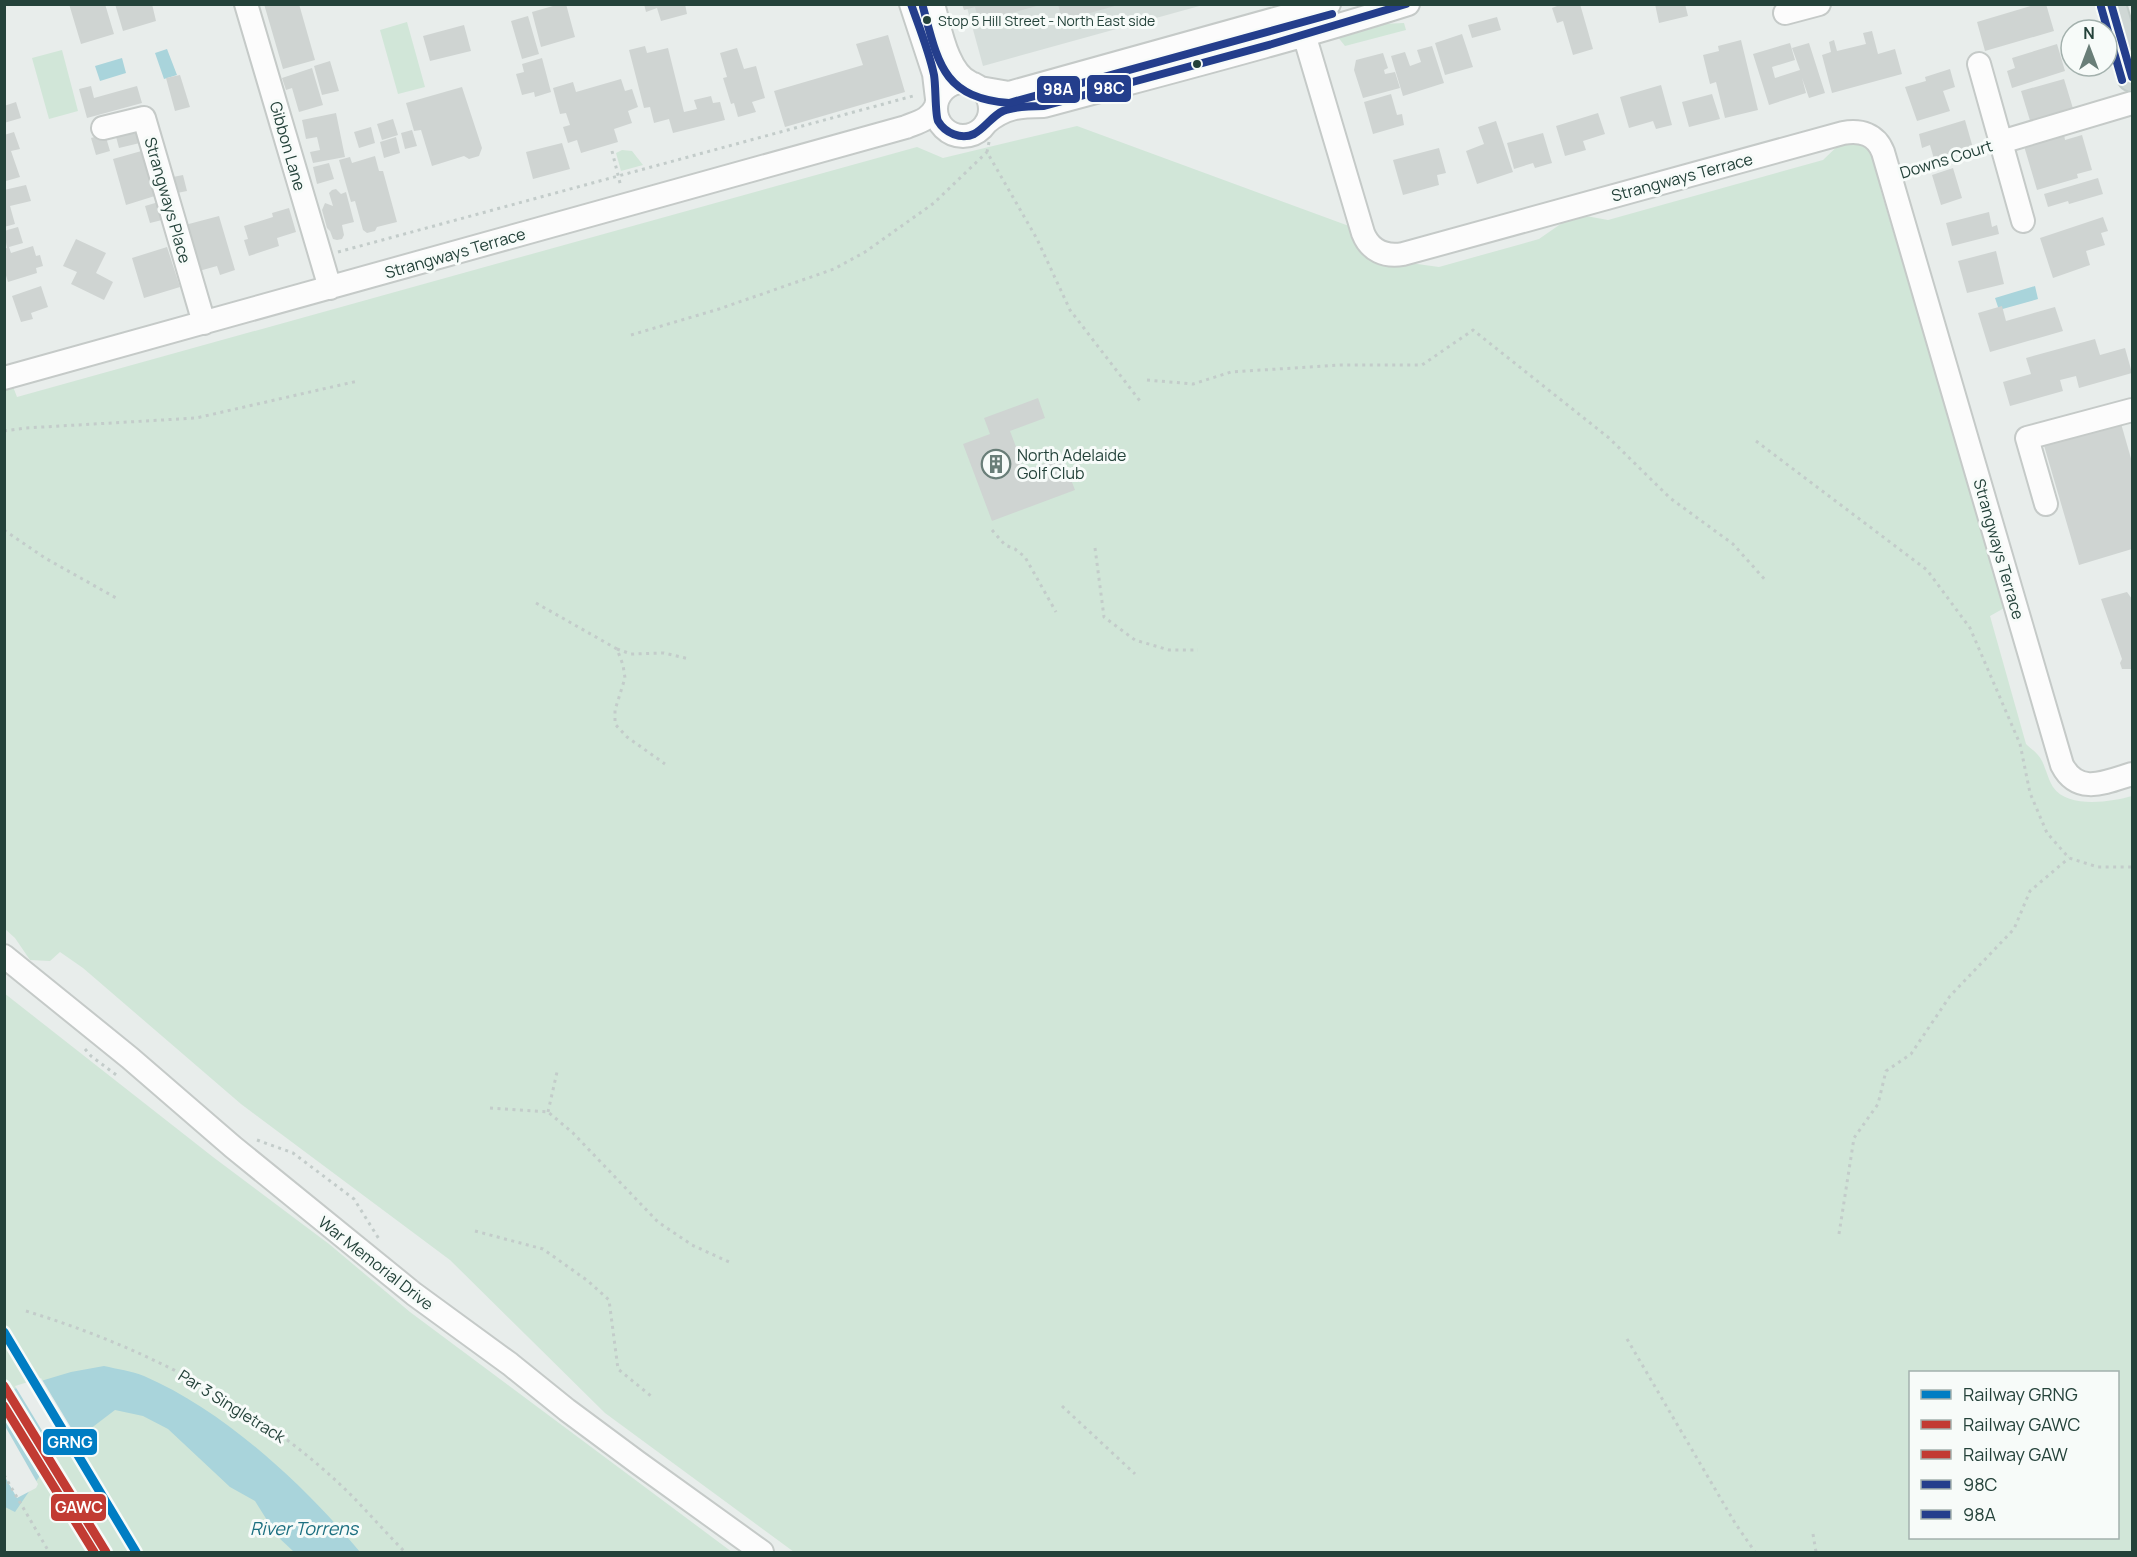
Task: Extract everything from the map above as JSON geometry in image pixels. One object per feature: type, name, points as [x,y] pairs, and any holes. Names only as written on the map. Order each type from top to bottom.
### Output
[{"type":"main road","points":[[2111,4],[2133,77]]},
{"type":"street","name":"Gibbon Lane","points":[[246,4],[330,288]]},
{"type":"street","points":[[923,8],[939,112],[952,134],[966,136],[988,130],[1002,111],[1026,106],[1044,106],[1080,85],[1182,46],[1329,4]]},
{"type":"street","points":[[939,112],[948,87],[963,82],[1009,93],[1190,68],[1304,37],[1408,4]]},
{"type":"street","points":[[1785,13],[1819,4]]},
{"type":"street","points":[[923,8],[960,77],[975,86],[988,101],[988,130]]},
{"type":"street","name":"Strangways Terrace","points":[[1298,14],[1365,240],[1374,250],[1387,255],[1403,254],[1852,131],[1875,138],[1880,144],[1890,177],[2060,758],[2066,771],[2077,782],[2085,784],[2101,784],[2133,774]]},
{"type":"street","points":[[1182,46],[1190,68]]},
{"type":"street","points":[[1979,64],[2023,221]]},
{"type":"street","points":[[2001,142],[2133,103]]},
{"type":"street","name":"Strangways Terrace","points":[[4,378],[906,127],[925,125],[939,112]]},
{"type":"street","name":"Strangways Place","points":[[103,128],[144,118],[204,323]]},
{"type":"street","points":[[2046,504],[2027,438],[2133,410]]},
{"type":"street","name":"War Memorial Drive","points":[[4,956],[414,1294],[510,1364],[628,1456],[762,1552]]},
{"type":"path","points":[[335,253],[913,96]]},
{"type":"path","points":[[988,130],[987,152],[1037,239],[1070,310],[1140,401]]},
{"type":"path","name":"Downs Court","points":[[1890,177],[2001,142]]},
{"type":"path","points":[[612,151],[627,205]]},
{"type":"path","points":[[631,335],[719,309],[834,268],[865,252],[934,203],[987,152]]},
{"type":"path","points":[[1147,380],[1193,384],[1231,372],[1340,365],[1422,365],[1473,330],[1609,438],[1671,498],[1733,544],[1767,582]]},
{"type":"path","points":[[4,431],[196,418],[358,381]]},
{"type":"path","points":[[1756,441],[1927,570],[1970,628],[2020,744],[2030,793],[2048,833],[2069,858],[2098,867],[2133,867]]},
{"type":"path","points":[[4,530],[45,558],[118,599]]},
{"type":"path","points":[[992,530],[1005,545],[1015,549],[1024,557],[1056,612]]},
{"type":"path","points":[[1095,548],[1104,617],[1135,640],[1169,650],[1198,650]]},
{"type":"path","points":[[536,603],[617,649],[631,654],[664,653],[689,659]]},
{"type":"path","points":[[617,649],[625,678],[615,710],[615,724],[627,737],[665,764]]},
{"type":"path","points":[[1839,1234],[1854,1138],[1878,1104],[1886,1071],[1911,1054],[1950,996],[2014,929],[2030,891],[2069,858]]},
{"type":"path","points":[[548,1112],[556,1072]]},
{"type":"path","points":[[490,1108],[548,1112],[573,1133],[658,1222],[692,1245],[729,1262]]},
{"type":"path","points":[[253,1138],[293,1153],[354,1199],[384,1247]]},
{"type":"path","points":[[475,1231],[543,1249],[588,1281],[609,1300],[618,1369],[651,1396]]},
{"type":"path","name":"Par 3 Singletrack","points":[[26,1311],[53,1319],[192,1377],[284,1438],[348,1492],[405,1552]]},
{"type":"path","points":[[1627,1340],[1735,1523],[1755,1552]]},
{"type":"path","points":[[1062,1406],[1135,1474]]},
{"type":"path","points":[[4,1475],[49,1552]]},
{"type":"path","points":[[1813,1534],[1816,1552]]},
{"type":"shaded area","points":[[966,4],[1203,5],[983,66]]},
{"type":"green space","points":[[407,22],[425,87],[398,94],[380,30]]},
{"type":"green space","points":[[1404,23],[1406,30],[1345,46],[1337,36],[1381,24]]},
{"type":"green space","points":[[62,50],[78,111],[49,119],[32,58]]},
{"type":"green space","points":[[1077,126],[1349,226],[1359,250],[1375,261],[1439,267],[1539,239],[1575,214],[1608,220],[1823,160],[1846,138],[1870,145],[1881,181],[1880,188],[2006,607],[1990,616],[2026,744],[2041,758],[2053,787],[2069,799],[2102,802],[2132,796],[2132,1552],[794,1552],[605,1413],[450,1260],[241,1104],[83,968],[60,952],[50,961],[30,960],[15,938],[5,929],[4,387],[12,384],[17,397],[917,147],[943,158]]},
{"type":"green space","points":[[622,150],[632,151],[643,165],[621,171],[616,153]]},
{"type":"green space","points":[[4,993],[213,1157],[329,1244],[410,1312],[732,1552],[5,1552]]},
{"type":"water","points":[[167,49],[177,75],[164,79],[155,53]]},
{"type":"water","points":[[122,58],[126,73],[100,81],[95,66]]},
{"type":"water","points":[[2035,286],[2038,299],[1999,310],[1995,298]]},
{"type":"water","name":"River Torrens","points":[[104,1366],[144,1376],[174,1391],[233,1429],[314,1501],[360,1552],[294,1552],[277,1536],[255,1501],[230,1487],[168,1429],[143,1416],[115,1410],[52,1458],[15,1512],[5,1507],[4,1392],[71,1372]]},
{"type":"pier","points":[[41,1378],[79,1441],[58,1457],[15,1386]]},
{"type":"pier","points":[[12,1387],[54,1460],[49,1468],[38,1474],[5,1416],[4,1389]]},
{"type":"pier","points":[[5,1426],[38,1484],[36,1488],[17,1498],[5,1477]]},
{"type":"building","points":[[69,4],[105,4],[114,34],[81,44]]},
{"type":"building","points":[[115,4],[152,4],[156,21],[123,31]]},
{"type":"building","points":[[264,4],[299,4],[315,60],[283,69]]},
{"type":"building","points":[[566,4],[575,37],[541,47],[532,12]]},
{"type":"building","points":[[644,4],[685,4],[687,14],[661,21],[657,8],[646,12]]},
{"type":"building","points":[[962,4],[1040,5],[983,21],[981,14],[977,15],[975,7],[964,10]]},
{"type":"building","points":[[1058,4],[1118,4],[1118,5],[1062,21]]},
{"type":"building","points":[[1562,4],[1580,4],[1593,49],[1573,55],[1563,21],[1557,23],[1552,8]]},
{"type":"building","points":[[1655,4],[1685,4],[1688,16],[1659,23]]},
{"type":"building","points":[[2037,4],[2046,4],[2054,31],[1985,51],[1977,22]]},
{"type":"building","points":[[528,16],[539,54],[522,59],[511,21]]},
{"type":"building","points":[[1497,17],[1501,30],[1472,38],[1468,25]]},
{"type":"building","points":[[464,25],[471,51],[430,61],[423,36]]},
{"type":"building","points":[[1872,31],[1878,54],[1895,49],[1902,74],[1832,93],[1822,55],[1831,52],[1829,42],[1834,40],[1837,51],[1866,44],[1863,33]]},
{"type":"building","points":[[1462,34],[1473,67],[1445,75],[1435,43]]},
{"type":"building","points":[[888,35],[905,92],[785,127],[774,91],[863,65],[856,44]]},
{"type":"building","points":[[1741,40],[1758,110],[1725,118],[1716,82],[1710,84],[1703,55],[1719,51],[1718,46]]},
{"type":"building","points":[[1790,43],[1795,60],[1772,67],[1775,78],[1800,70],[1792,48],[1809,43],[1825,93],[1809,98],[1802,78],[1806,93],[1769,105],[1753,54]]},
{"type":"building","points":[[2057,44],[2059,73],[2012,88],[2007,71],[2015,68],[2012,58]]},
{"type":"building","points":[[645,46],[647,53],[668,48],[684,112],[697,109],[694,100],[711,96],[713,103],[720,102],[725,120],[673,133],[669,119],[654,123],[650,107],[644,108],[629,50]]},
{"type":"building","points":[[1432,46],[1444,83],[1403,96],[1391,56],[1405,52],[1410,66],[1421,62],[1417,50]]},
{"type":"building","points":[[737,48],[744,69],[756,66],[765,98],[752,102],[756,112],[738,117],[734,103],[731,104],[723,78],[727,77],[720,53]]},
{"type":"building","points":[[1383,53],[1388,68],[1384,70],[1385,74],[1395,72],[1400,88],[1363,98],[1354,70],[1356,60]]},
{"type":"building","points":[[542,58],[551,92],[535,97],[534,92],[522,95],[516,74],[524,72],[522,64]]},
{"type":"building","points":[[330,61],[339,91],[322,95],[314,66]]},
{"type":"building","points":[[312,68],[323,105],[299,112],[292,88],[286,90],[282,78]]},
{"type":"building","points":[[1950,69],[1955,87],[1943,91],[1950,111],[1917,121],[1905,87],[1926,81],[1925,77]]},
{"type":"building","points":[[180,75],[190,107],[175,111],[166,78]]},
{"type":"building","points":[[621,79],[625,91],[632,89],[638,107],[628,111],[632,123],[614,129],[618,142],[581,153],[577,140],[568,143],[563,127],[570,125],[566,113],[560,114],[553,88],[573,82],[576,92]]},
{"type":"building","points":[[2064,79],[2075,115],[2032,127],[2021,91]]},
{"type":"building","points":[[1661,85],[1672,125],[1656,129],[1653,121],[1629,128],[1620,97]]},
{"type":"building","points":[[91,86],[94,98],[137,86],[142,103],[87,118],[79,89]]},
{"type":"building","points":[[462,87],[482,148],[479,156],[469,159],[464,156],[432,166],[421,130],[414,131],[406,103]]},
{"type":"building","points":[[1391,94],[1397,115],[1402,114],[1404,125],[1373,134],[1364,102]]},
{"type":"building","points":[[1712,94],[1720,119],[1689,127],[1682,102]]},
{"type":"building","points":[[16,102],[21,118],[4,123],[4,106]]},
{"type":"building","points":[[336,113],[345,157],[313,163],[310,152],[320,150],[317,137],[306,139],[302,120]]},
{"type":"building","points":[[1598,113],[1605,134],[1583,141],[1586,150],[1565,156],[1556,126]]},
{"type":"building","points":[[393,119],[398,135],[382,140],[377,124]]},
{"type":"building","points":[[1965,120],[1973,148],[1934,159],[1930,145],[1922,148],[1919,134]]},
{"type":"building","points":[[1496,121],[1513,172],[1477,184],[1466,151],[1484,144],[1478,127]]},
{"type":"building","points":[[139,122],[144,142],[119,148],[114,129]]},
{"type":"building","points":[[371,127],[375,143],[359,148],[354,132]]},
{"type":"building","points":[[412,130],[417,146],[405,149],[401,133]]},
{"type":"building","points":[[14,132],[20,149],[11,151],[20,177],[6,181],[4,135]]},
{"type":"building","points":[[1543,133],[1552,163],[1535,168],[1533,163],[1514,169],[1507,143]]},
{"type":"building","points":[[105,134],[110,151],[96,155],[91,138]]},
{"type":"building","points":[[2064,134],[2065,140],[2082,135],[2092,170],[2077,174],[2078,178],[2037,190],[2024,146]]},
{"type":"building","points":[[396,137],[400,153],[384,158],[380,142]]},
{"type":"building","points":[[562,143],[570,169],[533,179],[526,152]]},
{"type":"building","points":[[1439,148],[1446,173],[1437,175],[1439,185],[1403,195],[1393,160]]},
{"type":"building","points":[[145,150],[158,195],[126,205],[113,159]]},
{"type":"building","points":[[375,156],[379,171],[383,171],[397,222],[377,227],[375,231],[367,233],[363,230],[355,201],[351,202],[339,160],[350,157],[352,163]]},
{"type":"building","points":[[329,163],[334,179],[317,184],[313,167]]},
{"type":"building","points":[[1953,168],[1962,198],[1941,205],[1932,175]]},
{"type":"building","points":[[183,175],[187,191],[177,193],[173,177]]},
{"type":"building","points":[[2098,178],[2103,194],[2069,204],[2068,201],[2048,207],[2044,194]]},
{"type":"building","points":[[26,185],[31,201],[10,206],[15,224],[4,227],[4,190]]},
{"type":"building","points":[[336,189],[341,194],[346,192],[354,222],[342,225],[344,235],[342,239],[337,240],[333,239],[327,228],[322,210],[325,203],[333,206],[329,193]]},
{"type":"building","points":[[162,201],[166,219],[150,223],[145,206]]},
{"type":"building","points":[[289,208],[296,232],[277,238],[279,246],[249,256],[244,240],[248,239],[244,226],[273,217],[272,213]]},
{"type":"building","points":[[1989,212],[1992,227],[1997,225],[1999,234],[1952,246],[1946,223]]},
{"type":"building","points":[[219,216],[235,270],[220,275],[217,266],[199,271],[185,225]]},
{"type":"building","points":[[2103,217],[2108,231],[2101,233],[2105,245],[2086,251],[2090,265],[2053,278],[2040,238]]},
{"type":"building","points":[[18,227],[23,243],[9,247],[11,253],[33,246],[36,256],[40,255],[43,266],[36,268],[37,273],[8,282],[4,269],[4,249],[7,248],[4,231]]},
{"type":"building","points":[[76,239],[106,253],[96,273],[113,282],[104,300],[71,284],[77,272],[63,266]]},
{"type":"building","points":[[167,247],[180,287],[144,298],[132,258]]},
{"type":"building","points":[[1996,251],[2004,284],[1967,293],[1958,261]]},
{"type":"building","points":[[41,286],[48,307],[31,313],[33,319],[21,322],[12,296]]},
{"type":"building","points":[[2002,306],[2006,321],[2055,307],[2063,331],[1990,352],[1978,313]]},
{"type":"building","points":[[2095,339],[2100,355],[2125,348],[2132,373],[2079,388],[2076,376],[2060,380],[2063,391],[2010,406],[2003,382],[2031,374],[2026,358]]},
{"type":"building","name":"North Adelaide Golf Club","points":[[1038,398],[1045,418],[1010,431],[1025,471],[1062,456],[1075,490],[992,521],[963,444],[990,434],[984,418]]},
{"type":"building","points":[[2120,420],[2132,462],[2132,549],[2079,565],[2043,442]]},
{"type":"building","points":[[2127,592],[2132,599],[2131,669],[2122,669],[2120,663],[2122,659],[2101,599]]},
{"type":"rail line","name":"GRNG","points":[[4,1332],[136,1552]]},
{"type":"rail line","name":"GAWC","points":[[4,1386],[106,1552]]},
{"type":"rail line","name":"GAW","points":[[4,1406],[94,1552]]},
{"type":"transit line","name":"98C","points":[[911,4],[934,75],[938,121],[949,132],[959,136],[974,134],[995,116],[1008,109],[1044,106],[1272,44],[1406,4]]},
{"type":"transit line","name":"98C","points":[[2111,4],[2132,77]]},
{"type":"transit line","name":"98A","points":[[923,7],[933,45],[947,74],[970,94],[987,100],[1009,103],[1332,14]]},
{"type":"transit line","name":"98A","points":[[2101,7],[2122,80]]},
{"type":"place","name":"Stop 5 Hill Street - North East side","points":[[927,20]]},
{"type":"place","name":"North Adelaide Golf Club","points":[[996,464]]}]
